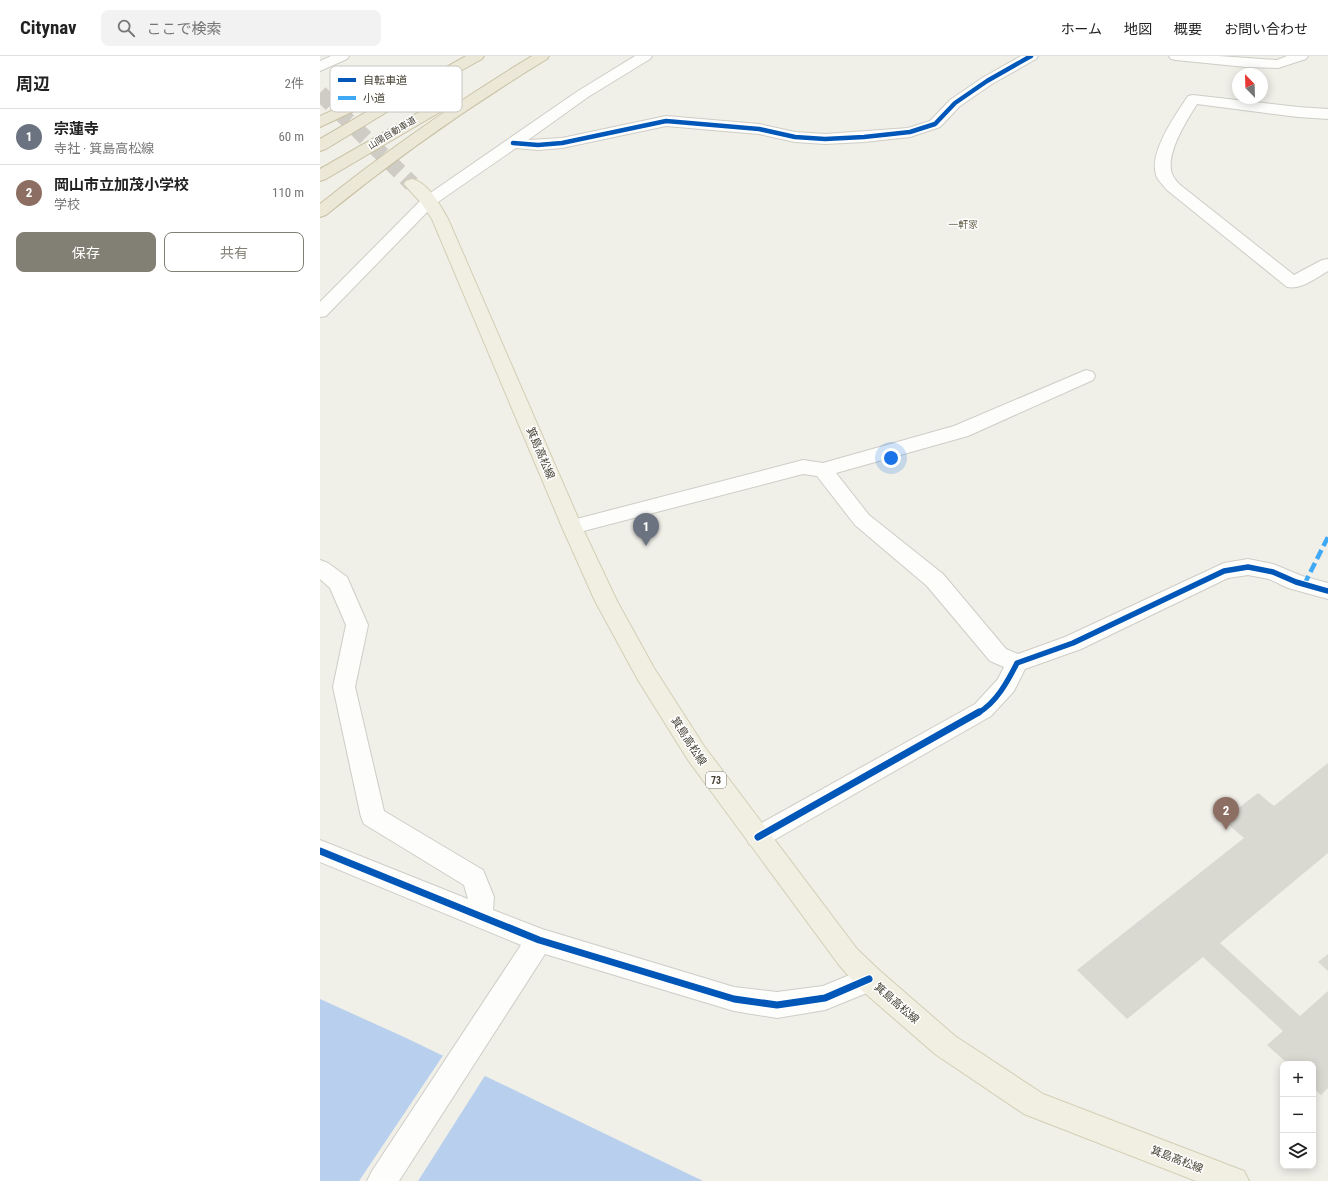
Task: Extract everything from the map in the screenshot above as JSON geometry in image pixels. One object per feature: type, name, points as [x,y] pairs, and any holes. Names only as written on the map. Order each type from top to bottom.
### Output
[{"type":"highway","points":[[439,66],[460,56]]},
{"type":"highway","points":[[459,66],[477,56]]},
{"type":"highway","name":"山陽自動車道","points":[[462,93],[528,56]]},
{"type":"highway","points":[[462,107],[503,79],[542,56]]},
{"type":"highway","points":[[320,122],[341,112]]},
{"type":"highway","points":[[320,146],[377,112]]},
{"type":"highway","name":"山陽自動車道","points":[[320,176],[428,112]]},
{"type":"highway","points":[[320,212],[394,153],[454,112]]},
{"type":"main road","name":"箕島高松線","points":[[412,184],[429,201],[440,219],[572,527],[606,600],[646,674],[696,753],[848,957],[869,979],[945,1045],[1034,1104],[1234,1181]]},
{"type":"street","points":[[320,67],[342,56]]},
{"type":"street","points":[[320,312],[429,201],[583,94],[645,56]]},
{"type":"street","points":[[513,143],[538,145],[562,143],[666,121],[759,129],[810,138],[840,139],[895,134],[917,130],[935,124],[955,103],[987,81],[1031,56]]},
{"type":"street","points":[[1176,56],[1246,64],[1278,64],[1301,56]]},
{"type":"street","points":[[1328,114],[1298,112],[1193,99],[1171,136],[1165,154],[1164,175],[1178,191],[1293,283],[1328,264]]},
{"type":"street","points":[[572,527],[803,467],[823,470],[961,431],[1086,376]]},
{"type":"street","points":[[823,470],[862,520],[935,580],[998,655],[1017,663],[1072,643],[1125,620],[1224,571],[1248,567],[1273,572],[1296,582],[1328,592]]},
{"type":"street","points":[[320,568],[339,583],[357,625],[344,687],[373,817],[474,878],[482,897],[480,915]]},
{"type":"street","points":[[758,837],[983,710],[1006,685],[1017,663]]},
{"type":"street","points":[[320,851],[480,915],[533,950],[734,999],[777,1005],[825,998],[869,979]]},
{"type":"street","points":[[382,1181],[533,950]]},
{"type":"water","points":[[320,999],[404,1037],[703,1181],[320,1181]]},
{"type":"pier","points":[[444,1054],[486,1074],[418,1181],[359,1181]]},
{"type":"building","points":[[1328,763],[1328,853],[1220,943],[1300,1016],[1328,991],[1328,1088],[1321,1095],[1316,1091],[1316,1061],[1285,1061],[1267,1045],[1283,1031],[1203,957],[1127,1019],[1077,970],[1244,838],[1223,820],[1258,793],[1274,806]]},
{"type":"building","points":[[1328,954],[1328,971],[1318,962]]},
{"type":"tunnel","points":[[320,93],[330,103]]},
{"type":"tunnel","points":[[339,112],[412,184]]},
{"type":"marked path","points":[[1304,585],[1328,537]]},
{"type":"cycle path","points":[[513,143],[538,145],[562,143],[666,121],[759,129],[795,137],[825,139],[864,137],[910,132],[935,124],[955,103],[987,81],[1031,56]]},
{"type":"cycle path","points":[[758,837],[983,710],[1006,685],[1017,663],[1073,643],[1224,571],[1248,567],[1273,572],[1296,582],[1328,591]]},
{"type":"cycle path","points":[[320,851],[539,940],[734,999],[777,1005],[825,998],[869,979]]},
{"type":"place","name":"宗蓮寺","points":[[646,546]]},
{"type":"place","name":"岡山市立加茂小学校","points":[[1226,830]]},
{"type":"district","name":"一軒家","points":[[963,224]]}]
